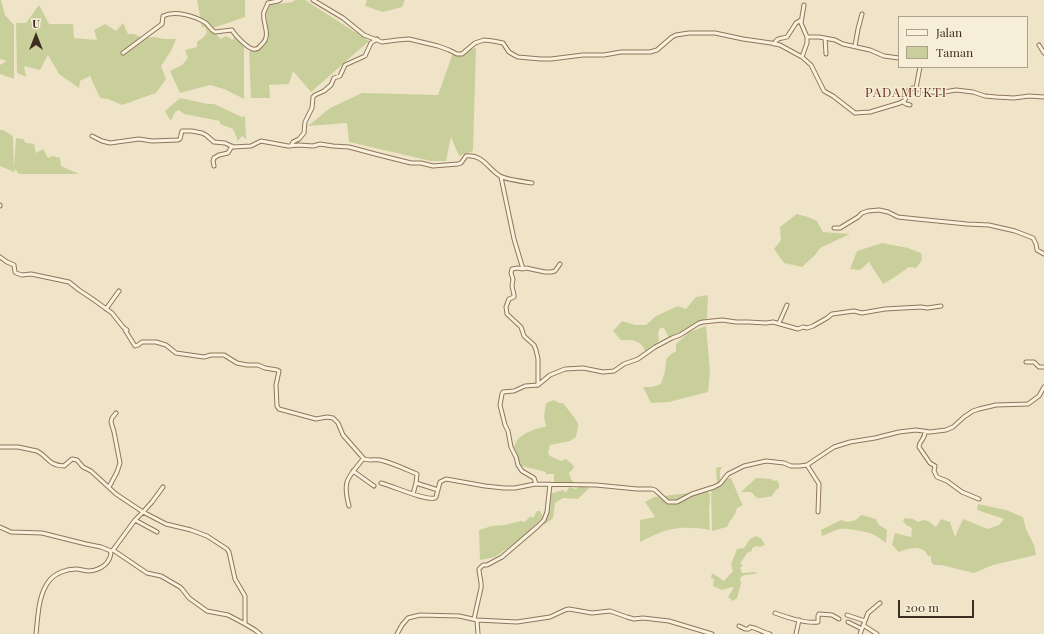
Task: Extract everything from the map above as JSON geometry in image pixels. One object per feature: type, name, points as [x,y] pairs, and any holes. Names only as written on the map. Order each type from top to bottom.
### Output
[{"type":"street","points":[[123,53],[162,24],[163,16],[170,14],[182,14],[197,18],[215,32],[232,30],[246,46],[257,49],[264,44],[266,37],[267,29],[264,12],[268,3],[278,2],[280,0]]},
{"type":"street","points":[[313,0],[342,18],[364,35],[377,40],[385,42],[409,39],[438,46],[459,54],[462,54],[475,43],[484,40],[503,43],[509,52],[518,57],[540,59],[583,55],[604,55],[622,52],[654,51],[672,37],[681,34],[689,32],[715,33],[780,45],[802,57],[811,65],[824,91],[855,113],[870,112],[903,102],[910,105]]},
{"type":"street","points":[[802,57],[807,43],[807,36],[801,20],[804,5]]},
{"type":"street","points":[[855,46],[862,14]]},
{"type":"street","points":[[774,44],[775,40],[779,38],[787,38],[796,23],[801,20]]},
{"type":"street","points":[[807,36],[835,40],[843,44],[870,50],[884,56],[898,58]]},
{"type":"street","points":[[825,38],[826,54]]},
{"type":"street","points":[[291,146],[293,142],[299,139],[304,133],[305,122],[312,111],[315,95],[327,89],[331,85],[334,78],[340,76],[346,65],[365,56],[371,43],[377,40]]},
{"type":"street","points":[[1039,45],[1044,53]]},
{"type":"street","points":[[916,88],[919,68]]},
{"type":"street","points":[[903,102],[907,92],[912,88],[938,93],[956,90],[996,97],[1044,97]]},
{"type":"street","points":[[92,136],[110,143],[139,139],[152,141],[178,140],[180,139],[182,131],[191,131],[204,134],[214,142],[232,146],[251,146],[261,141],[291,146],[313,146],[321,144],[352,147],[411,163],[421,163],[433,166],[458,164],[461,163],[466,156],[473,156],[479,157],[501,177],[532,183]]},
{"type":"street","points":[[214,166],[214,158],[220,154],[227,154],[232,146]]},
{"type":"street","points":[[501,177],[514,239],[524,269]]},
{"type":"street","points":[[834,228],[840,228],[862,213],[879,210],[898,216],[934,222],[987,224],[1014,231],[1033,238],[1036,242],[1037,250],[1044,254]]},
{"type":"street","points":[[0,257],[6,262],[14,265],[15,272],[21,275],[30,274],[46,276],[69,282],[113,314],[126,330],[135,346],[138,346],[142,342],[155,342],[166,345],[176,354],[204,357],[224,355],[237,364],[257,365],[278,370],[280,372],[276,385],[276,396],[278,408],[280,410],[316,418],[333,418],[338,423],[343,436],[363,459],[383,461],[417,474],[413,494]]},
{"type":"street","points":[[538,385],[538,359],[535,347],[524,336],[521,327],[507,314],[506,310],[508,301],[514,296],[512,286],[513,279],[511,274],[512,269],[518,268],[551,272],[560,264]]},
{"type":"street","points":[[106,309],[119,291]]},
{"type":"street","points":[[778,323],[787,305]]},
{"type":"street","points":[[536,484],[534,478],[519,468],[512,449],[499,404],[503,392],[514,391],[526,386],[538,385],[550,375],[565,368],[583,368],[603,372],[614,371],[624,364],[638,358],[655,347],[703,322],[725,320],[736,322],[772,322],[798,328],[807,328],[832,314],[854,311],[862,313],[885,309],[927,308],[941,306]]},
{"type":"street","points":[[1026,362],[1034,362],[1040,367],[1044,367]]},
{"type":"street","points":[[381,483],[433,499],[436,496],[440,482],[446,479],[504,488],[515,488],[536,484],[550,484],[596,485],[652,489],[656,490],[668,502],[677,502],[692,494],[720,484],[728,474],[744,466],[766,461],[784,463],[791,466],[807,465],[834,447],[900,432],[916,430],[932,431],[951,428],[973,411],[984,407],[996,405],[1026,405],[1041,394],[1044,387]]},
{"type":"street","points":[[1041,394],[1044,398]]},
{"type":"street","points":[[109,487],[120,463],[111,424],[111,419],[116,413]]},
{"type":"street","points":[[925,431],[924,438],[920,442],[919,447],[928,461],[935,466],[937,477],[947,481],[962,492],[979,498]]},
{"type":"street","points":[[0,447],[18,447],[37,451],[40,452],[52,464],[56,465],[64,466],[72,459],[77,460],[84,468],[90,471],[116,494],[143,512],[166,524],[191,530],[207,536],[226,549],[229,552],[235,580],[245,596],[245,624]]},
{"type":"street","points":[[349,506],[346,496],[348,477],[363,459]]},
{"type":"street","points":[[807,465],[820,484],[818,512]]},
{"type":"street","points":[[353,471],[374,486]]},
{"type":"street","points":[[416,483],[438,490]]},
{"type":"street","points":[[478,634],[476,620],[482,584],[479,577],[479,569],[483,565],[488,565],[502,557],[541,523],[547,512],[550,484]]},
{"type":"street","points":[[36,634],[42,596],[49,580],[54,575],[70,570],[75,569],[88,571],[102,568],[107,563],[112,550],[163,487]]},
{"type":"street","points":[[135,520],[157,532]]},
{"type":"street","points":[[0,527],[11,532],[42,533],[112,550],[148,573],[170,580],[207,612],[228,615],[260,634]]},
{"type":"street","points":[[860,634],[869,613],[880,603]]},
{"type":"street","points":[[397,634],[408,618],[420,615],[459,616],[476,620],[517,622],[550,617],[569,609],[592,613],[610,611],[634,619],[643,618],[669,621],[712,634]]},
{"type":"street","points":[[775,613],[812,622],[818,621],[819,614],[832,615],[839,619]]},
{"type":"street","points":[[847,615],[877,634]]},
{"type":"street","points":[[796,634],[799,620]]},
{"type":"street","points":[[848,622],[863,625]]},
{"type":"street","points":[[739,626],[746,629],[749,629],[750,627],[755,628],[764,633],[770,634]]},
{"type":"green space","points":[[0,0],[5,15],[14,25],[14,79],[0,74],[0,65],[7,61],[0,59]]},
{"type":"green space","points":[[197,0],[245,0],[245,17],[213,28],[207,28],[221,39],[226,36],[233,40],[234,36],[244,47],[244,99],[224,89],[210,85],[180,93],[170,71],[182,65],[188,58],[185,50],[197,47],[197,42],[204,37],[207,32],[205,27],[202,27]]},
{"type":"green space","points":[[295,0],[305,0],[369,41],[311,92],[293,71],[289,84],[269,85],[270,98],[251,98],[249,51],[258,50],[269,39],[266,13],[269,5],[293,2]]},
{"type":"green space","points":[[367,0],[405,0],[402,7],[383,12],[365,6]]},
{"type":"green space","points":[[39,5],[49,24],[73,24],[74,38],[97,40],[94,30],[105,24],[116,31],[123,23],[128,34],[134,34],[142,38],[155,37],[163,39],[176,39],[171,51],[161,66],[166,79],[156,93],[122,105],[108,99],[100,98],[90,76],[80,81],[79,88],[59,74],[48,55],[40,70],[24,66],[26,77],[17,73],[16,23],[26,23]]},
{"type":"green space","points":[[476,48],[473,151],[459,156],[451,137],[446,161],[431,161],[349,142],[347,123],[308,126],[330,108],[362,93],[438,95],[453,53]]},
{"type":"green space","points":[[180,98],[214,104],[242,117],[245,116],[246,139],[242,136],[238,141],[233,129],[220,124],[220,121],[184,114],[179,110],[175,112],[170,120],[165,111]]},
{"type":"green space","points":[[0,130],[3,130],[13,136],[14,168],[16,138],[23,139],[26,143],[34,144],[36,153],[43,149],[48,158],[53,156],[60,158],[61,166],[79,174],[19,174],[15,169],[14,172],[0,166]]},
{"type":"green space","points":[[797,214],[817,221],[823,232],[850,234],[820,248],[802,267],[784,263],[774,249],[781,240],[780,227]]},
{"type":"green space","points":[[882,243],[908,248],[921,253],[922,260],[916,268],[909,267],[883,284],[869,262],[860,270],[850,269],[857,251]]},
{"type":"green space","points":[[708,295],[707,318],[669,338],[664,328],[660,328],[658,333],[659,341],[645,351],[638,342],[632,340],[621,340],[613,331],[622,321],[635,325],[646,325],[656,316],[678,306],[686,309],[696,297]]},
{"type":"green space","points":[[706,326],[710,371],[708,392],[669,402],[651,403],[643,387],[652,387],[661,384],[667,359],[676,351],[676,344],[689,332]]},
{"type":"green space","points":[[554,400],[559,403],[563,403],[576,420],[578,427],[576,437],[570,441],[550,445],[548,453],[550,456],[561,461],[566,459],[574,466],[569,473],[575,484],[554,483],[554,474],[546,474],[546,472],[518,465],[513,448],[517,440],[524,435],[535,429],[546,427],[544,416],[546,403]]},
{"type":"green space","points":[[722,467],[720,471],[720,479],[731,478],[743,505],[737,508],[727,527],[712,531],[711,486],[717,485],[716,468]]},
{"type":"green space","points":[[756,478],[771,479],[774,481],[777,480],[779,488],[771,497],[758,498],[751,492],[741,492]]},
{"type":"green space","points":[[580,485],[589,488],[578,499],[563,498],[555,503],[553,518],[544,525],[550,494],[563,490],[566,493],[569,487],[576,489]]},
{"type":"green space","points":[[708,491],[710,495],[710,530],[697,528],[677,528],[663,531],[640,542],[640,520],[655,517],[645,502],[654,497]]},
{"type":"green space","points":[[978,504],[1006,510],[1023,517],[1026,529],[1034,545],[1036,555],[993,565],[974,573],[941,565],[934,565],[931,562],[931,556],[928,556],[926,552],[919,548],[911,548],[899,552],[892,545],[895,533],[911,537],[912,528],[906,525],[903,521],[905,518],[913,519],[918,522],[923,520],[928,521],[936,527],[941,519],[950,522],[955,537],[963,519],[988,529],[999,525],[1004,519],[977,510]]},
{"type":"green space","points":[[537,511],[540,511],[543,517],[520,539],[495,557],[480,560],[479,530],[492,526],[505,525],[521,521],[525,522],[530,516],[533,518]]},
{"type":"green space","points":[[862,515],[876,519],[878,524],[887,530],[886,543],[870,533],[847,529],[838,530],[822,536],[821,530],[841,520],[847,522],[856,520]]},
{"type":"green space","points":[[756,536],[761,538],[765,545],[752,548],[752,551],[747,553],[740,564],[743,565],[740,568],[742,573],[757,573],[740,578],[741,583],[737,598],[733,601],[728,597],[734,587],[722,590],[713,586],[714,579],[711,578],[712,573],[724,581],[733,571],[731,564],[737,549],[744,548],[750,539]]},
{"type":"district","name":"PADAMUKTI","points":[[906,93]]}]
